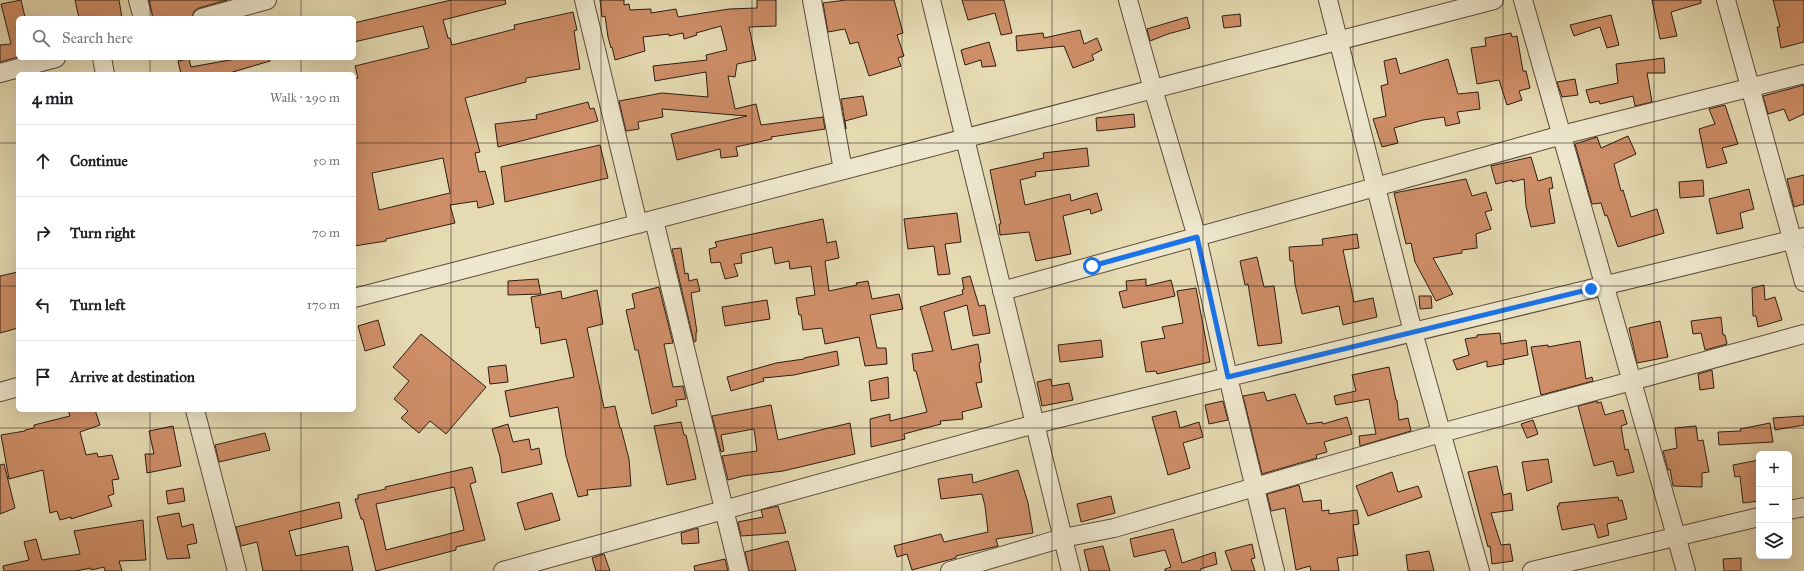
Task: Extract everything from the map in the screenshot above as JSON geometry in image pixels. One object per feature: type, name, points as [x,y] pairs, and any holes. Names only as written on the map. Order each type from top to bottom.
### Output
[{"type":"street","points":[[138,0],[142,16]]},
{"type":"street","points":[[209,16],[267,0]]},
{"type":"street","points":[[584,0],[646,222],[724,510],[739,571]]},
{"type":"street","points":[[812,0],[843,170]]},
{"type":"street","points":[[931,0],[1071,571]]},
{"type":"street","points":[[1128,0],[1197,237],[1228,377],[1276,571]]},
{"type":"street","points":[[1328,0],[1413,332],[1480,571]]},
{"type":"street","points":[[356,297],[1494,0]]},
{"type":"street","points":[[1523,0],[1606,286],[1686,571]]},
{"type":"street","points":[[1726,0],[1750,89],[1798,239],[1804,282]]},
{"type":"street","points":[[0,74],[49,60]]},
{"type":"street","points":[[102,60],[105,72]]},
{"type":"street","points":[[1002,291],[1562,135],[1750,89],[1804,74]]},
{"type":"street","points":[[503,571],[1035,424],[1798,239]]},
{"type":"street","points":[[950,571],[1063,538],[1114,528],[1441,433],[1804,334]]},
{"type":"street","points":[[0,392],[16,388]]},
{"type":"street","points":[[196,412],[237,571]]},
{"type":"street","points":[[1792,509],[1804,507]]},
{"type":"street","points":[[1532,571],[1756,518]]},
{"type":"building","points":[[21,0],[25,16],[16,16],[16,58],[0,62],[0,45],[11,44],[1,4]]},
{"type":"building","points":[[75,0],[119,0],[122,16],[79,16]]},
{"type":"building","points":[[149,0],[227,0],[199,8],[194,11],[193,16],[153,16]]},
{"type":"building","points":[[451,0],[505,0],[506,4],[443,20],[448,38],[450,38],[452,45],[515,29],[514,25],[573,12],[577,30],[574,31],[580,69],[526,78],[526,82],[465,98],[480,152],[475,153],[479,172],[485,171],[494,204],[478,208],[477,201],[450,205],[455,223],[386,239],[386,241],[356,246],[356,78],[358,78],[355,66],[429,48],[423,26],[356,42],[356,23]],"holes":[[[443,158],[450,193],[379,210],[372,173]]]},
{"type":"building","points":[[600,0],[624,0],[624,5],[629,4],[630,10],[651,9],[651,13],[676,9],[678,17],[729,9],[757,8],[757,0],[776,0],[776,26],[749,27],[756,60],[737,64],[735,77],[728,76],[735,109],[756,104],[761,125],[823,117],[825,129],[771,137],[772,139],[736,147],[738,156],[721,158],[720,149],[677,160],[671,134],[747,116],[662,109],[663,117],[638,122],[639,129],[626,131],[619,101],[662,93],[708,97],[706,72],[655,81],[653,66],[707,60],[706,55],[727,50],[721,26],[696,33],[697,35],[684,39],[683,33],[669,36],[669,34],[643,37],[645,51],[615,60],[608,37],[605,16],[602,17]]},
{"type":"building","points":[[846,0],[894,0],[903,33],[897,35],[904,56],[898,58],[901,66],[869,76],[858,42],[850,44],[845,29],[828,32],[823,3]]},
{"type":"building","points":[[962,0],[1004,0],[1012,33],[1001,35],[995,13],[968,20]]},
{"type":"building","points":[[1652,0],[1701,0],[1701,3],[1671,12],[1677,36],[1660,39]]},
{"type":"building","points":[[1773,0],[1804,0],[1804,42],[1781,48],[1777,27],[1780,27]]},
{"type":"building","points":[[1240,14],[1241,26],[1224,28],[1222,16]]},
{"type":"building","points":[[1611,15],[1619,45],[1607,48],[1600,27],[1574,36],[1570,25]]},
{"type":"building","points":[[1187,17],[1190,28],[1150,41],[1147,29]]},
{"type":"building","points":[[1080,30],[1084,44],[1097,38],[1102,50],[1092,55],[1094,60],[1073,68],[1064,46],[1017,51],[1016,36],[1043,33],[1044,38]]},
{"type":"building","points":[[1511,33],[1512,37],[1517,36],[1523,71],[1526,71],[1530,88],[1519,91],[1522,100],[1507,105],[1499,80],[1477,84],[1471,48],[1486,46],[1485,38]]},
{"type":"building","points":[[989,42],[996,66],[982,67],[981,60],[965,65],[961,50]]},
{"type":"building","points":[[1396,58],[1400,74],[1448,59],[1458,94],[1478,92],[1480,109],[1457,112],[1460,123],[1446,126],[1444,117],[1423,120],[1394,128],[1398,143],[1382,147],[1373,119],[1386,116],[1381,86],[1388,84],[1384,61]]},
{"type":"building","points":[[1664,58],[1665,73],[1647,73],[1652,102],[1635,106],[1633,96],[1600,104],[1599,101],[1590,103],[1586,90],[1618,83],[1616,64]]},
{"type":"building","points":[[189,60],[191,67],[230,60],[270,60],[233,72],[181,72],[178,61]]},
{"type":"building","points":[[1575,79],[1578,95],[1562,97],[1557,82]]},
{"type":"building","points":[[1804,85],[1804,114],[1789,121],[1784,109],[1768,114],[1763,96]]},
{"type":"building","points":[[863,96],[867,115],[845,121],[846,129],[841,99]]},
{"type":"building","points":[[588,102],[590,109],[594,108],[598,121],[498,147],[495,124],[537,119],[536,115]]},
{"type":"building","points":[[1725,105],[1738,144],[1722,148],[1727,163],[1707,168],[1699,129],[1715,124],[1709,109]]},
{"type":"building","points":[[1134,114],[1135,127],[1097,131],[1096,118]]},
{"type":"building","points":[[1628,136],[1636,154],[1614,164],[1621,191],[1623,190],[1631,217],[1657,209],[1664,233],[1618,247],[1607,215],[1605,216],[1601,203],[1592,204],[1575,144],[1597,137],[1601,148]]},
{"type":"building","points":[[600,145],[608,178],[505,202],[501,167]]},
{"type":"building","points":[[1087,148],[1089,166],[1035,172],[1036,176],[1020,180],[1025,205],[1070,194],[1071,201],[1097,193],[1102,210],[1091,214],[1090,209],[1063,216],[1071,254],[1036,261],[1029,232],[1000,235],[999,224],[1001,224],[990,170],[1044,158],[1043,153]]},
{"type":"building","points":[[1531,157],[1538,181],[1551,177],[1553,188],[1549,189],[1555,223],[1531,227],[1526,206],[1524,179],[1496,184],[1491,166]]},
{"type":"building","points":[[1804,175],[1804,204],[1794,207],[1787,179]]},
{"type":"building","points":[[1466,179],[1472,196],[1486,192],[1492,210],[1485,212],[1491,229],[1476,234],[1477,248],[1462,250],[1462,253],[1433,258],[1453,294],[1436,301],[1415,262],[1411,243],[1406,244],[1394,193]]},
{"type":"building","points":[[1703,180],[1704,196],[1680,198],[1679,182]]},
{"type":"building","points":[[1749,189],[1754,209],[1740,213],[1743,228],[1717,234],[1709,199]]},
{"type":"building","points":[[957,213],[961,242],[945,244],[950,274],[938,275],[934,246],[908,249],[904,219]]},
{"type":"building","points":[[823,219],[827,243],[836,241],[839,258],[825,261],[829,291],[868,281],[872,299],[899,294],[903,309],[870,315],[877,348],[886,348],[887,364],[865,366],[859,337],[825,344],[822,328],[803,330],[801,315],[799,315],[796,298],[815,295],[811,266],[790,269],[789,261],[775,264],[772,247],[741,254],[742,263],[734,264],[738,276],[725,279],[720,262],[711,263],[709,249],[717,247],[715,242]]},
{"type":"building","points":[[1357,234],[1359,248],[1343,250],[1354,302],[1373,298],[1377,317],[1343,325],[1339,306],[1302,314],[1295,284],[1293,261],[1290,261],[1289,247],[1323,245],[1322,239]]},
{"type":"building","points":[[681,248],[685,274],[688,273],[689,281],[697,279],[700,291],[691,293],[697,332],[696,341],[694,342],[672,249]]},
{"type":"building","points":[[1257,257],[1264,287],[1274,286],[1282,343],[1258,346],[1248,284],[1245,285],[1240,261]]},
{"type":"building","points":[[16,272],[16,329],[0,333],[0,276]]},
{"type":"building","points":[[970,276],[979,306],[985,305],[990,333],[973,336],[967,305],[944,312],[952,350],[978,344],[982,382],[976,383],[982,407],[962,412],[963,419],[940,421],[941,424],[904,434],[905,439],[871,447],[870,419],[890,414],[890,421],[927,412],[916,371],[914,371],[912,354],[933,351],[920,307],[963,294],[962,290],[964,289],[962,278]]},
{"type":"building","points":[[538,279],[541,294],[508,295],[508,281]]},
{"type":"building","points":[[1146,279],[1146,286],[1171,280],[1175,296],[1123,308],[1119,292],[1127,290],[1126,281]]},
{"type":"building","points":[[1764,285],[1765,300],[1775,297],[1782,320],[1758,327],[1756,316],[1753,316],[1752,288]]},
{"type":"building","points":[[659,287],[673,343],[664,344],[673,387],[683,386],[686,399],[676,400],[677,406],[652,414],[638,350],[635,350],[626,310],[635,308],[632,294]]},
{"type":"building","points":[[1196,288],[1210,362],[1157,374],[1156,371],[1146,372],[1141,342],[1165,338],[1162,327],[1183,323],[1177,291]]},
{"type":"building","points":[[597,290],[603,324],[587,328],[604,408],[615,406],[629,459],[631,486],[587,490],[588,495],[578,497],[566,456],[558,407],[510,417],[505,391],[574,377],[566,339],[541,344],[539,327],[536,328],[531,297],[561,291],[562,299]]},
{"type":"building","points":[[1419,296],[1431,296],[1432,308],[1420,309]]},
{"type":"building","points":[[767,300],[770,319],[725,326],[722,307]]},
{"type":"building","points":[[1721,317],[1723,335],[1725,335],[1727,344],[1705,350],[1701,333],[1693,334],[1691,321]]},
{"type":"building","points":[[378,320],[385,345],[365,351],[358,326]]},
{"type":"building","points":[[1660,321],[1668,357],[1637,363],[1629,328]]},
{"type":"building","points":[[1500,333],[1501,344],[1526,340],[1528,355],[1503,360],[1504,364],[1487,367],[1487,361],[1457,370],[1453,360],[1469,355],[1465,339],[1477,337],[1477,335]]},
{"type":"building","points":[[421,334],[486,387],[446,434],[430,421],[419,433],[401,418],[408,411],[394,399],[409,381],[393,367]]},
{"type":"building","points":[[1101,340],[1103,357],[1060,362],[1058,345]]},
{"type":"building","points":[[1580,341],[1586,379],[1592,377],[1593,381],[1541,395],[1531,347],[1548,345],[1548,347]]},
{"type":"building","points":[[837,351],[839,365],[794,375],[763,378],[764,381],[731,391],[727,377],[776,363],[804,359]]},
{"type":"building","points":[[506,365],[508,382],[490,384],[488,367]]},
{"type":"building","points":[[1389,367],[1397,400],[1399,420],[1408,418],[1411,431],[1360,446],[1359,436],[1376,434],[1369,399],[1336,405],[1334,396],[1356,391],[1352,375]]},
{"type":"building","points":[[1712,370],[1714,388],[1700,390],[1698,374]]},
{"type":"building","points":[[888,377],[889,398],[871,401],[869,381]]},
{"type":"building","points":[[1051,379],[1052,386],[1069,383],[1073,400],[1042,406],[1037,382]]},
{"type":"building","points":[[1264,392],[1267,401],[1295,394],[1307,424],[1322,422],[1323,424],[1347,417],[1352,434],[1324,442],[1327,452],[1316,455],[1317,458],[1262,474],[1243,396]]},
{"type":"building","points":[[1223,401],[1228,420],[1209,424],[1205,405]]},
{"type":"building","points":[[1597,401],[1597,403],[1601,402],[1605,415],[1623,410],[1627,424],[1621,426],[1625,450],[1628,449],[1634,472],[1617,476],[1613,461],[1594,466],[1578,406]]},
{"type":"building","points":[[771,405],[778,440],[850,423],[855,454],[783,471],[743,476],[728,480],[722,456],[757,451],[754,429],[721,435],[724,451],[721,452],[712,416]]},
{"type":"building","points":[[1176,411],[1180,428],[1199,422],[1203,437],[1183,443],[1190,468],[1168,475],[1152,417]]},
{"type":"building","points":[[69,412],[96,412],[100,425],[80,432],[86,455],[97,453],[98,457],[112,455],[119,479],[112,480],[114,494],[108,496],[112,506],[71,519],[71,517],[60,520],[57,511],[50,513],[43,470],[9,479],[1,435],[25,431],[34,428],[34,425],[70,416]]},
{"type":"building","points":[[1804,416],[1804,425],[1775,430],[1773,418]]},
{"type":"building","points":[[1533,420],[1538,434],[1527,438],[1521,424]]},
{"type":"building","points":[[681,422],[684,435],[686,435],[696,479],[667,485],[654,426]]},
{"type":"building","points":[[1770,423],[1773,442],[1719,445],[1718,432],[1741,431],[1740,429]]},
{"type":"building","points":[[508,424],[513,442],[529,439],[531,450],[539,448],[542,464],[502,473],[500,457],[492,429]]},
{"type":"building","points":[[173,426],[181,466],[147,473],[145,454],[154,454],[149,431]]},
{"type":"building","points":[[1696,426],[1698,441],[1703,440],[1709,472],[1702,473],[1702,487],[1673,486],[1670,469],[1668,470],[1663,451],[1677,448],[1675,428]]},
{"type":"building","points":[[265,433],[270,450],[219,462],[215,445]]},
{"type":"building","points":[[1548,459],[1552,482],[1527,491],[1522,462]]},
{"type":"building","points":[[1756,461],[1756,501],[1743,503],[1740,476],[1735,477],[1733,465]]},
{"type":"building","points":[[4,464],[15,508],[0,514],[0,465]]},
{"type":"building","points":[[1497,466],[1503,495],[1511,493],[1513,510],[1491,513],[1501,545],[1510,544],[1513,561],[1492,564],[1490,546],[1488,547],[1468,472]]},
{"type":"building","points":[[472,467],[476,482],[470,484],[485,540],[456,547],[456,550],[376,571],[363,519],[361,519],[355,499],[358,499],[358,495],[386,489],[385,487]],"holes":[[[454,487],[464,530],[386,550],[376,504]]]},
{"type":"building","points":[[1018,470],[1028,503],[1033,533],[996,539],[998,546],[956,556],[956,558],[912,570],[907,554],[897,557],[894,546],[941,534],[944,542],[988,532],[982,494],[941,499],[938,479],[972,474],[973,483]]},
{"type":"building","points":[[1392,472],[1398,492],[1418,486],[1422,497],[1368,516],[1356,486]]},
{"type":"building","points":[[1299,485],[1303,502],[1321,500],[1322,511],[1329,510],[1329,514],[1357,510],[1359,524],[1353,525],[1358,555],[1337,558],[1339,571],[1311,571],[1310,566],[1296,570],[1285,508],[1271,511],[1267,494]]},
{"type":"building","points":[[183,488],[185,501],[168,504],[166,491]]},
{"type":"building","points":[[552,493],[560,520],[525,530],[517,503]]},
{"type":"building","points":[[1111,496],[1115,513],[1081,522],[1077,504]]},
{"type":"building","points":[[1618,497],[1619,501],[1622,500],[1627,519],[1607,524],[1609,535],[1598,538],[1594,524],[1562,530],[1557,506],[1559,506],[1559,503]]},
{"type":"building","points":[[339,502],[342,518],[289,531],[296,556],[348,546],[353,571],[263,571],[257,542],[241,546],[236,527]]},
{"type":"building","points":[[778,506],[786,533],[741,536],[738,522],[763,517],[761,510]]},
{"type":"building","points":[[179,513],[182,527],[193,524],[197,543],[187,545],[190,558],[167,559],[157,517]]},
{"type":"building","points":[[143,520],[146,560],[119,561],[122,571],[105,571],[104,567],[75,571],[4,571],[3,566],[29,560],[24,542],[36,539],[42,560],[80,554],[74,531]]},
{"type":"building","points":[[698,528],[699,543],[682,544],[681,533]]},
{"type":"building","points":[[1173,529],[1182,563],[1215,552],[1217,564],[1200,569],[1201,571],[1165,571],[1165,569],[1171,567],[1165,550],[1134,557],[1130,539]]},
{"type":"building","points":[[788,541],[796,571],[749,571],[745,552]]},
{"type":"building","points":[[1252,544],[1255,558],[1251,559],[1255,571],[1232,571],[1225,551]]},
{"type":"building","points":[[1103,546],[1110,571],[1089,571],[1084,550]]},
{"type":"building","points":[[1429,551],[1434,571],[1408,571],[1406,555]]},
{"type":"building","points":[[604,554],[610,571],[596,571],[592,558]]},
{"type":"building","points":[[1741,558],[1741,571],[1724,571],[1723,559]]},
{"type":"building","points":[[725,559],[728,571],[695,571],[694,566]]},
{"type":"route","points":[[1092,266],[1197,237],[1228,377],[1591,289]]}]
